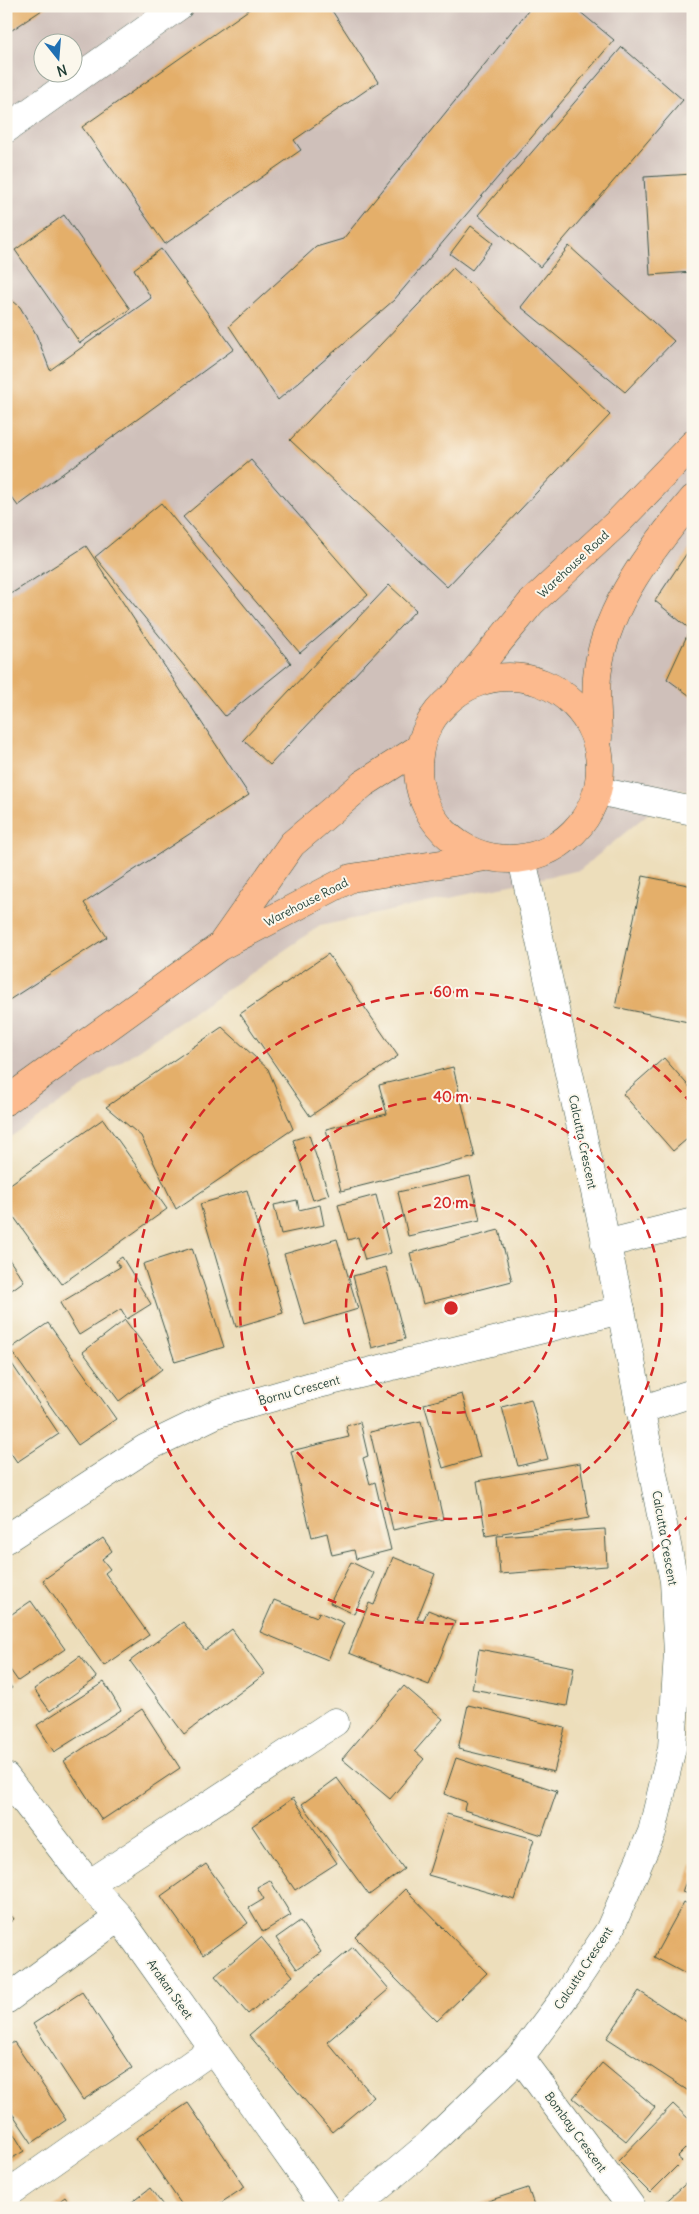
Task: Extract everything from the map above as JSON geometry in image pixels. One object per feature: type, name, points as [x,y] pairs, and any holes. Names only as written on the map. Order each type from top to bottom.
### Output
[{"type":"main road","name":"Warehouse Road","points":[[219,947],[292,844],[363,784],[418,749],[433,716],[459,690],[531,603],[617,523],[693,444]]},
{"type":"main road","points":[[418,749],[417,783],[429,815],[452,841],[486,857],[502,860],[522,859],[548,852],[570,836],[587,816],[598,791],[597,670],[610,626],[640,567],[693,499]]},
{"type":"main road","points":[[459,690],[486,679],[515,676],[543,682],[567,697],[587,718],[598,745]]},
{"type":"main road","name":"Warehouse Road","points":[[6,1101],[219,947],[351,878],[486,857]]},
{"type":"street","points":[[6,129],[179,6]]},
{"type":"street","points":[[598,791],[693,811]]},
{"type":"street","name":"Calcutta Crescent","points":[[354,2208],[426,2147],[520,2057],[567,1994],[609,1931],[652,1832],[672,1748],[678,1653],[674,1581],[621,1310],[522,859]]},
{"type":"street","points":[[605,1244],[693,1222]]},
{"type":"street","name":"Bornu Crescent","points":[[6,1539],[146,1448],[218,1412],[315,1385],[621,1310]]},
{"type":"street","points":[[640,1410],[693,1393]]},
{"type":"street","points":[[88,1884],[335,1722]]},
{"type":"street","name":"Arakan Steet","points":[[6,1777],[88,1884],[119,1917],[326,2208]]},
{"type":"street","points":[[6,2000],[119,1917]]},
{"type":"street","points":[[6,2195],[213,2049]]},
{"type":"street","name":"Bombay Crescent","points":[[520,2057],[632,2208]]},
{"type":"shaded area","points":[[6,6],[693,6],[693,792],[679,788],[580,870],[320,926],[6,1140]]},
{"type":"building","points":[[6,6],[48,6],[6,34]]},
{"type":"building","points":[[254,6],[329,6],[378,82],[294,140],[301,150],[165,244],[82,127]]},
{"type":"building","points":[[532,6],[573,6],[614,40],[394,300],[278,400],[229,326],[316,247],[343,239]]},
{"type":"building","points":[[622,47],[683,100],[540,267],[478,215]]},
{"type":"building","points":[[693,174],[693,272],[650,275],[644,177]]},
{"type":"building","points":[[64,215],[130,309],[80,343],[15,250]]},
{"type":"building","points":[[471,226],[493,243],[472,270],[450,254]]},
{"type":"building","points":[[569,246],[674,341],[625,392],[521,307]]},
{"type":"building","points":[[161,249],[234,349],[18,506],[6,490],[6,295],[20,307],[36,334],[50,370],[151,298],[134,269]]},
{"type":"building","points":[[453,268],[610,415],[447,587],[290,440]]},
{"type":"building","points":[[251,460],[368,595],[300,653],[183,517]]},
{"type":"building","points":[[161,503],[291,663],[225,716],[95,557]]},
{"type":"building","points":[[693,544],[693,698],[667,679],[690,629],[655,601]]},
{"type":"building","points":[[86,546],[249,795],[84,903],[107,937],[6,1002],[6,597]]},
{"type":"building","points":[[389,585],[416,610],[270,765],[243,740]]},
{"type":"building","points":[[643,876],[693,886],[693,1023],[615,1007]]},
{"type":"building","points":[[328,954],[398,1056],[310,1116],[240,1014]]},
{"type":"building","points":[[222,1027],[268,1069],[293,1129],[176,1209],[141,1136],[106,1107]]},
{"type":"building","points":[[664,1058],[693,1091],[693,1134],[673,1151],[623,1094]]},
{"type":"building","points":[[453,1067],[475,1157],[341,1191],[326,1129],[387,1114],[379,1085]]},
{"type":"building","points":[[103,1119],[167,1209],[62,1284],[6,1206],[6,1187]]},
{"type":"building","points":[[309,1135],[329,1195],[313,1200],[293,1140]]},
{"type":"building","points":[[470,1176],[480,1220],[408,1236],[398,1192]]},
{"type":"building","points":[[247,1190],[283,1313],[236,1327],[200,1204]]},
{"type":"building","points":[[376,1195],[391,1253],[365,1260],[358,1237],[348,1240],[338,1205]]},
{"type":"building","points":[[297,1200],[299,1210],[320,1205],[324,1225],[281,1234],[274,1205]]},
{"type":"building","points":[[499,1230],[512,1281],[423,1304],[410,1253]]},
{"type":"building","points":[[337,1239],[358,1309],[305,1325],[284,1254]]},
{"type":"building","points":[[192,1248],[224,1347],[175,1362],[143,1264]]},
{"type":"building","points":[[6,1255],[24,1281],[6,1294]]},
{"type":"building","points":[[122,1257],[151,1304],[127,1319],[121,1309],[79,1335],[60,1303],[120,1267],[116,1261]]},
{"type":"building","points":[[386,1267],[405,1339],[372,1348],[353,1276]]},
{"type":"building","points":[[125,1320],[162,1369],[119,1401],[83,1352]]},
{"type":"building","points":[[48,1323],[116,1419],[78,1445],[10,1349]]},
{"type":"building","points":[[6,1355],[59,1434],[17,1462],[6,1446]]},
{"type":"building","points":[[462,1394],[480,1457],[443,1468],[424,1404]]},
{"type":"building","points":[[531,1399],[548,1459],[518,1466],[502,1407]]},
{"type":"building","points":[[421,1421],[443,1519],[393,1530],[370,1432]]},
{"type":"building","points":[[360,1422],[368,1456],[363,1458],[370,1484],[375,1482],[391,1550],[356,1559],[354,1550],[332,1555],[327,1533],[312,1537],[291,1451],[349,1437],[346,1426]]},
{"type":"building","points":[[580,1463],[589,1518],[486,1536],[477,1481]]},
{"type":"building","points":[[605,1529],[607,1566],[500,1574],[497,1536]]},
{"type":"building","points":[[103,1538],[112,1551],[102,1559],[110,1569],[105,1573],[149,1635],[104,1666],[43,1580]]},
{"type":"building","points":[[393,1557],[435,1574],[417,1619],[423,1621],[428,1610],[455,1621],[429,1685],[349,1653],[369,1603],[374,1605]]},
{"type":"building","points":[[351,1562],[374,1573],[354,1614],[330,1603]]},
{"type":"building","points":[[274,1600],[317,1617],[319,1612],[344,1623],[328,1660],[260,1632]]},
{"type":"building","points":[[31,1601],[65,1649],[18,1681],[6,1664],[6,1618]]},
{"type":"building","points":[[183,1622],[205,1650],[232,1629],[265,1674],[184,1734],[130,1661]]},
{"type":"building","points":[[479,1649],[574,1667],[567,1706],[472,1689]]},
{"type":"building","points":[[80,1656],[97,1678],[50,1711],[34,1689]]},
{"type":"building","points":[[6,1680],[12,1688],[6,1692]]},
{"type":"building","points":[[104,1682],[121,1710],[54,1752],[37,1725]]},
{"type":"building","points":[[404,1686],[443,1719],[415,1751],[424,1759],[390,1799],[342,1759]]},
{"type":"building","points":[[468,1705],[565,1728],[554,1772],[458,1749]]},
{"type":"building","points":[[142,1709],[180,1768],[102,1820],[64,1761]]},
{"type":"building","points":[[456,1758],[557,1791],[542,1835],[464,1810],[466,1802],[444,1794]]},
{"type":"building","points":[[337,1778],[404,1869],[369,1895],[302,1804]]},
{"type":"building","points":[[293,1798],[337,1863],[295,1890],[252,1826]]},
{"type":"building","points":[[447,1814],[534,1839],[515,1900],[428,1875]]},
{"type":"building","points":[[693,1863],[693,1895],[682,1892]]},
{"type":"building","points":[[206,1864],[248,1923],[203,1955],[161,1896]]},
{"type":"building","points":[[270,1880],[291,1915],[263,1932],[249,1908],[264,1899],[257,1887]]},
{"type":"building","points":[[405,1889],[487,1973],[437,2021],[355,1937]]},
{"type":"building","points":[[684,1902],[693,1907],[693,1978],[654,1957]]},
{"type":"building","points":[[6,1908],[14,1919],[6,1925]]},
{"type":"building","points":[[300,1921],[321,1952],[297,1969],[276,1938]]},
{"type":"building","points":[[261,1937],[293,1976],[248,2014],[215,1976]]},
{"type":"building","points":[[353,1947],[389,1989],[327,2042],[374,2097],[332,2132],[249,2035]]},
{"type":"building","points":[[639,1991],[693,2026],[693,2038],[690,2042],[693,2044],[693,2088],[690,2092],[607,2038]]},
{"type":"building","points":[[82,1992],[132,2068],[83,2100],[33,2024]]},
{"type":"building","points":[[14,2042],[66,2120],[32,2143],[6,2104],[6,2047]]},
{"type":"building","points":[[602,2063],[655,2107],[626,2141],[573,2098]]},
{"type":"building","points":[[188,2103],[245,2187],[213,2208],[184,2208],[136,2138]]},
{"type":"building","points":[[673,2104],[693,2123],[693,2141],[677,2157],[682,2161],[650,2193],[618,2161]]},
{"type":"building","points":[[6,2121],[24,2151],[6,2162]]},
{"type":"building","points":[[693,2177],[693,2208],[659,2208]]},
{"type":"building","points":[[150,2188],[165,2208],[124,2208]]},
{"type":"building","points":[[528,2188],[535,2208],[470,2208],[470,2207]]},
{"type":"building","points":[[65,2197],[73,2208],[50,2208]]}]
